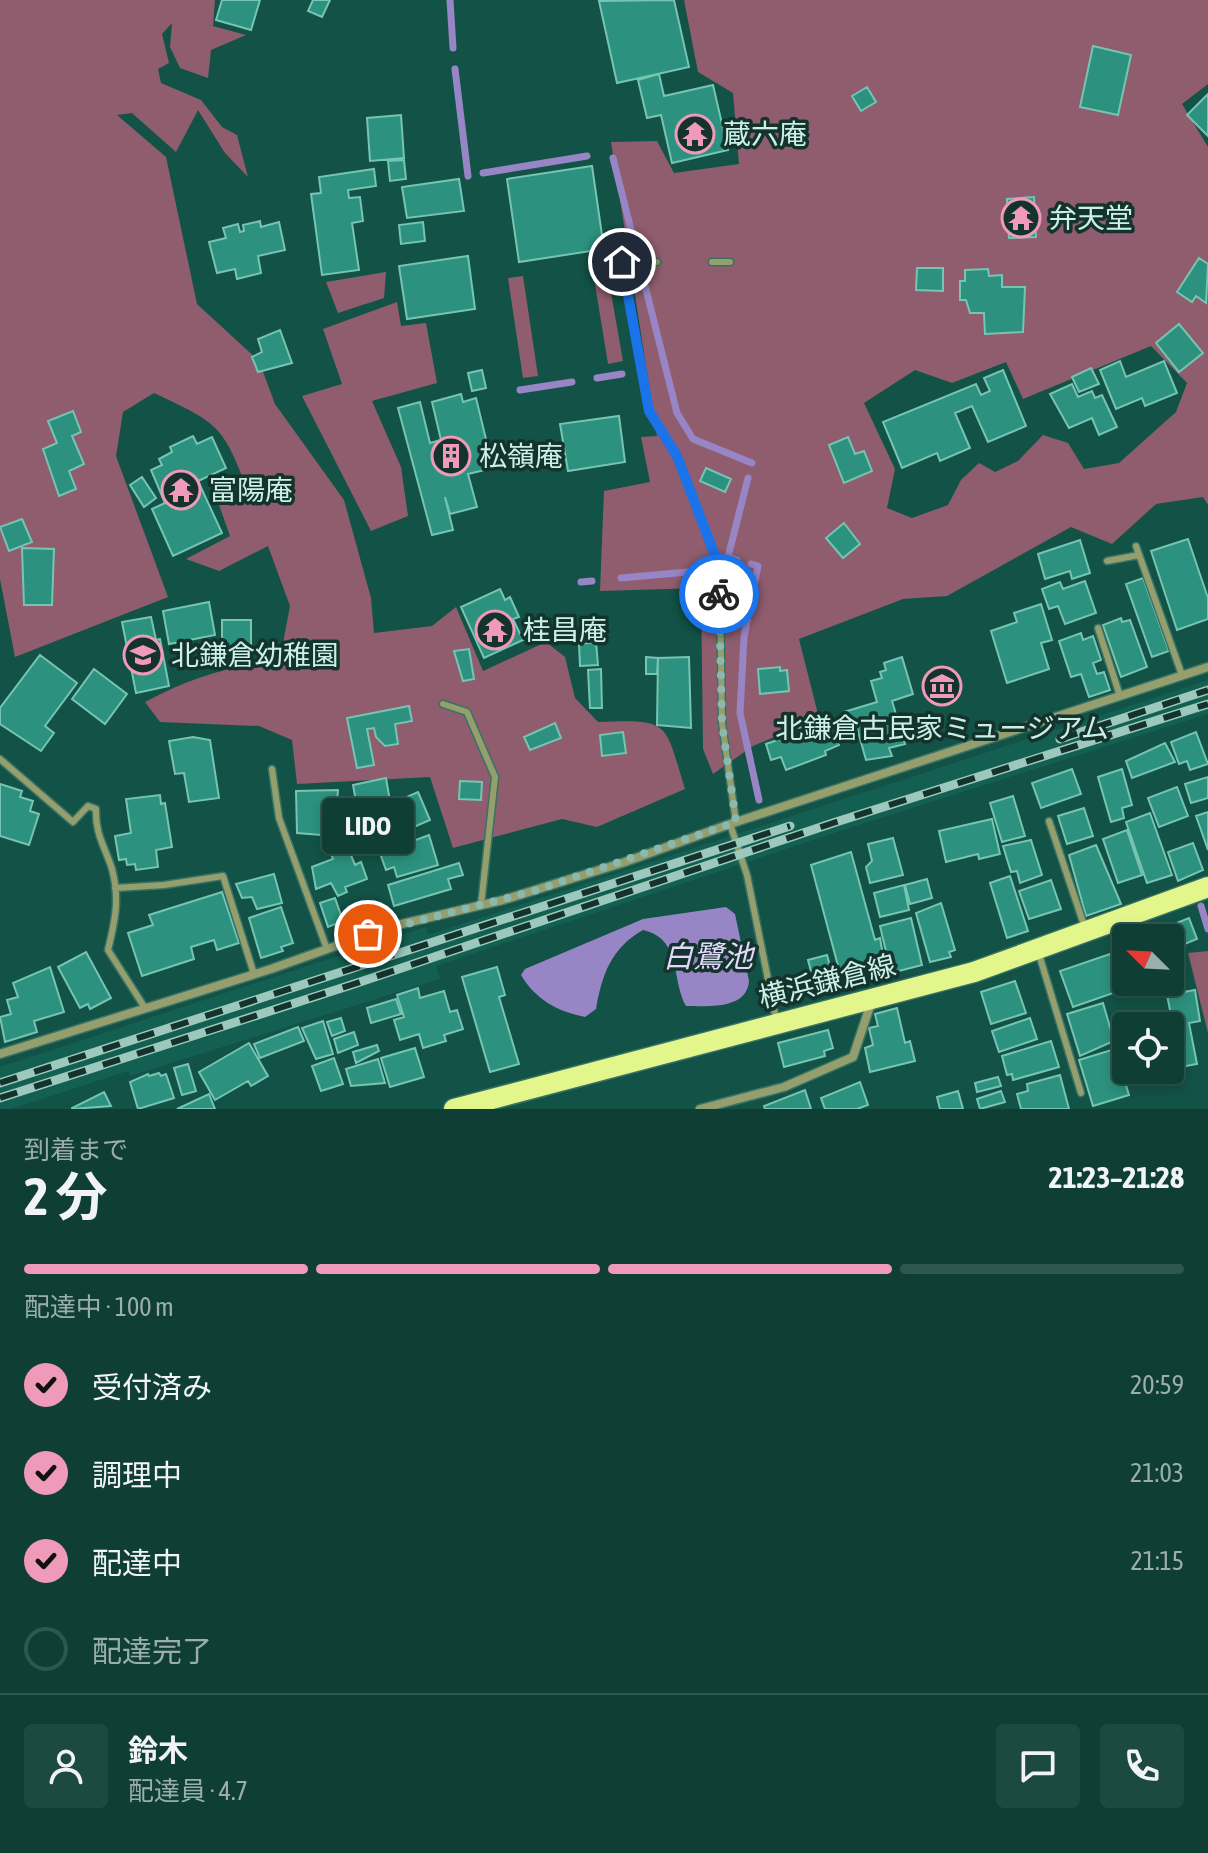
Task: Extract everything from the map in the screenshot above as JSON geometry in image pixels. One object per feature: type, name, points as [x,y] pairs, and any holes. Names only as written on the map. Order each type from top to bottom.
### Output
[{"type":"main road","name":"横浜鎌倉線","points":[[461,1108],[776,1022],[974,972],[1208,887]]},
{"type":"street","points":[[0,1054],[254,974],[389,927],[481,905],[625,862],[733,823],[1208,667]]},
{"type":"street","points":[[700,1109],[784,1087],[853,1057],[872,998]]},
{"type":"lane","points":[[657,262],[622,262],[649,411],[677,456],[714,553],[720,596],[723,735],[733,823],[747,875],[776,1022]]},
{"type":"lane","points":[[712,262],[730,262]]},
{"type":"lane","points":[[1136,546],[1182,675]]},
{"type":"lane","points":[[1107,561],[1139,555]]},
{"type":"lane","points":[[1098,628],[1120,696]]},
{"type":"lane","points":[[443,704],[467,712],[495,777],[481,905]]},
{"type":"lane","points":[[0,759],[73,822],[88,806],[96,809],[95,830],[112,868],[118,907],[108,950],[145,1008]]},
{"type":"lane","points":[[272,769],[279,818],[327,949]]},
{"type":"lane","points":[[1049,821],[1086,932]]},
{"type":"lane","points":[[115,888],[164,885],[223,876],[254,974]]},
{"type":"lane","points":[[1037,949],[1081,1093]]},
{"type":"shaded area","points":[[0,0],[215,0],[213,26],[246,35],[211,50],[208,78],[180,68],[170,47],[172,23],[162,34],[169,63],[158,69],[161,83],[201,100],[222,127],[237,135],[248,177],[225,153],[198,110],[176,152],[132,113],[117,115],[166,157],[197,304],[259,361],[275,404],[344,500],[371,598],[374,633],[432,626],[456,607],[483,671],[546,642],[565,657],[575,698],[598,722],[639,722],[661,729],[673,749],[685,789],[597,827],[562,819],[453,848],[430,777],[297,784],[292,740],[259,726],[160,722],[145,702],[211,674],[280,659],[290,606],[268,546],[219,571],[186,559],[230,536],[218,502],[249,494],[232,453],[216,429],[193,412],[154,393],[123,412],[116,456],[168,597],[15,657],[0,579]]},
{"type":"shaded area","points":[[684,0],[1208,0],[1208,84],[1182,104],[1208,147],[1208,505],[1203,497],[1156,504],[1112,544],[1071,527],[947,596],[903,599],[799,639],[819,718],[753,746],[713,774],[703,749],[701,588],[600,591],[604,491],[650,482],[641,437],[657,436],[611,142],[657,141],[674,173],[739,164],[733,93],[698,72]],"holes":[[[1151,346],[1187,383],[1176,412],[1119,463],[1084,469],[1068,443],[1043,435],[1018,461],[995,472],[979,463],[961,480],[948,505],[912,518],[887,508],[895,469],[864,403],[915,370],[952,383],[1006,362],[1023,399]]]},
{"type":"shaded area","points":[[607,270],[623,361],[608,364],[593,272]]},
{"type":"shaded area","points":[[386,272],[384,298],[338,313],[326,282]]},
{"type":"shaded area","points":[[523,276],[538,376],[523,378],[508,278]]},
{"type":"shaded area","points":[[397,302],[401,326],[426,323],[437,383],[372,401],[401,467],[408,516],[371,531],[302,396],[342,384],[323,329]]},
{"type":"shaded area","points":[[1208,680],[1208,714],[840,831],[436,966],[440,979],[130,1076],[128,1071],[11,1109],[0,1109],[0,1067],[426,927],[428,935]]},
{"type":"shaded area","points":[[1208,951],[1208,1033],[1188,953]]},
{"type":"water","name":"白鷺池","points":[[726,907],[735,914],[749,981],[747,990],[734,1002],[715,1006],[686,1006],[670,951],[655,935],[643,930],[616,954],[601,985],[596,1009],[585,1017],[548,1003],[533,991],[521,975],[525,969],[643,919]]},
{"type":"building","points":[[222,0],[260,0],[251,30],[216,20]]},
{"type":"building","points":[[313,0],[330,0],[322,17],[308,11]]},
{"type":"building","points":[[674,0],[689,67],[617,83],[599,1]]},
{"type":"building","points":[[1093,46],[1131,55],[1118,115],[1080,107]]},
{"type":"building","name":"蔵六庵","points":[[659,74],[664,96],[713,85],[728,150],[672,163],[661,115],[647,118],[638,80]]},
{"type":"building","points":[[867,87],[876,102],[861,111],[852,96]]},
{"type":"building","points":[[1208,94],[1208,136],[1187,115]]},
{"type":"building","points":[[401,115],[404,158],[370,161],[367,118]]},
{"type":"building","points":[[404,160],[406,179],[390,181],[388,161]]},
{"type":"building","points":[[592,166],[604,249],[519,262],[507,179]]},
{"type":"building","points":[[374,169],[376,186],[348,190],[349,198],[360,197],[363,221],[352,223],[359,270],[322,275],[311,194],[321,193],[319,177]]},
{"type":"building","points":[[459,179],[464,211],[407,218],[402,187]]},
{"type":"building","name":"弁天堂","points":[[1034,197],[1036,237],[1009,238],[1007,199]]},
{"type":"building","points":[[260,221],[261,227],[279,222],[285,250],[258,256],[261,273],[237,279],[235,269],[217,273],[209,242],[226,238],[223,228],[238,224],[240,232],[244,231],[243,225]]},
{"type":"building","points":[[423,222],[425,241],[401,244],[399,225]]},
{"type":"building","points":[[468,256],[475,309],[407,319],[399,266]]},
{"type":"building","points":[[1199,258],[1208,264],[1206,303],[1196,296],[1192,302],[1177,292]]},
{"type":"building","points":[[917,268],[943,268],[943,291],[916,290]]},
{"type":"building","name":"弁天堂","points":[[988,269],[989,276],[1002,275],[1002,287],[1025,287],[1023,332],[985,334],[984,313],[970,313],[966,300],[960,300],[960,281],[965,281],[965,270]]},
{"type":"building","points":[[1179,324],[1203,353],[1179,372],[1156,343]]},
{"type":"building","points":[[280,330],[292,363],[258,372],[252,357],[262,352],[258,339]]},
{"type":"building","points":[[1120,361],[1126,377],[1164,361],[1177,393],[1145,406],[1142,398],[1116,409],[1100,370]]},
{"type":"building","points":[[1091,368],[1099,384],[1079,392],[1072,377]]},
{"type":"building","points":[[482,370],[486,388],[472,391],[468,373]]},
{"type":"building","points":[[1003,370],[1026,426],[988,442],[972,406],[955,413],[970,448],[940,461],[937,453],[902,468],[883,422],[976,384],[981,395],[990,391],[984,378]]},
{"type":"building","points":[[1072,384],[1078,397],[1092,391],[1095,398],[1102,395],[1117,427],[1099,435],[1092,418],[1069,428],[1050,394]]},
{"type":"building","name":"松嶺庵","points":[[461,394],[463,402],[476,398],[493,468],[468,474],[477,507],[450,514],[445,497],[453,530],[432,535],[398,408],[420,402],[430,443],[441,440],[432,402]]},
{"type":"building","points":[[73,411],[81,432],[72,436],[84,464],[69,471],[76,489],[59,496],[43,449],[57,443],[48,421]]},
{"type":"building","points":[[619,416],[625,462],[568,471],[560,424]]},
{"type":"building","name":"富陽庵","points":[[193,436],[197,444],[212,437],[226,468],[198,481],[222,533],[173,556],[152,509],[165,503],[151,470],[162,465],[159,459],[172,452],[170,447]]},
{"type":"building","points":[[848,437],[855,454],[864,451],[872,471],[844,483],[829,445]]},
{"type":"building","points":[[706,468],[731,479],[725,492],[700,481]]},
{"type":"building","points":[[142,477],[156,498],[144,507],[130,485]]},
{"type":"building","points":[[22,519],[32,542],[9,551],[0,527]]},
{"type":"building","points":[[844,523],[860,544],[843,558],[826,538]]},
{"type":"building","points":[[1188,539],[1208,598],[1208,619],[1177,630],[1151,551]]},
{"type":"building","points":[[1080,540],[1090,573],[1072,579],[1070,571],[1045,579],[1038,554]]},
{"type":"building","points":[[22,548],[54,549],[52,605],[24,605]]},
{"type":"building","points":[[1143,578],[1169,651],[1152,657],[1126,584]]},
{"type":"building","points":[[1085,581],[1096,613],[1065,624],[1058,606],[1049,609],[1042,589],[1060,582],[1063,589]]},
{"type":"building","name":"桂昌庵","points":[[500,589],[505,600],[510,597],[519,617],[513,619],[523,640],[484,658],[461,607]]},
{"type":"building","points":[[209,602],[215,635],[169,644],[163,611]]},
{"type":"building","points":[[1041,604],[1052,640],[1041,643],[1049,669],[1007,683],[991,631],[1017,622],[1014,613]]},
{"type":"building","points":[[151,617],[156,640],[160,639],[169,686],[136,693],[122,622]]},
{"type":"building","points":[[1121,618],[1122,622],[1130,620],[1147,667],[1121,677],[1103,625]]},
{"type":"building","points":[[222,620],[251,620],[251,648],[222,648]]},
{"type":"building","points":[[1081,633],[1083,640],[1093,636],[1101,660],[1093,663],[1097,674],[1104,672],[1110,690],[1089,697],[1081,674],[1071,677],[1059,641]]},
{"type":"building","points":[[596,642],[598,665],[580,666],[579,644]]},
{"type":"building","points":[[469,649],[474,679],[463,681],[454,651]]},
{"type":"building","points":[[40,655],[77,683],[45,726],[54,733],[41,751],[0,724],[0,708]]},
{"type":"building","points":[[646,657],[658,658],[657,674],[646,674]]},
{"type":"building","points":[[689,657],[691,728],[657,725],[658,658]]},
{"type":"building","points":[[902,657],[913,694],[892,701],[905,744],[889,748],[892,756],[866,760],[857,728],[849,730],[844,712],[877,702],[871,681],[882,678],[880,672],[886,670],[884,663]]},
{"type":"building","points":[[780,667],[780,671],[787,670],[789,691],[760,694],[758,669]]},
{"type":"building","points":[[94,669],[127,694],[105,724],[72,699]]},
{"type":"building","points":[[601,669],[602,708],[590,708],[588,670]]},
{"type":"building","points":[[409,706],[412,721],[395,724],[398,744],[385,746],[376,737],[374,728],[367,729],[374,765],[357,768],[347,718]]},
{"type":"building","points":[[828,714],[839,745],[825,751],[826,755],[786,770],[781,757],[771,760],[766,744],[792,735],[794,741],[803,738],[799,728]]},
{"type":"building","points":[[555,723],[561,738],[530,750],[524,737]]},
{"type":"building","points":[[623,732],[626,753],[602,756],[600,735]]},
{"type":"building","points":[[1196,732],[1208,764],[1190,770],[1187,761],[1179,764],[1171,742]]},
{"type":"building","points":[[193,737],[210,740],[219,798],[189,802],[184,773],[175,774],[169,741]]},
{"type":"building","points":[[1165,743],[1175,762],[1132,778],[1126,761]]},
{"type":"building","points":[[1072,769],[1081,794],[1041,808],[1032,783]]},
{"type":"building","points":[[1122,769],[1132,805],[1122,808],[1124,818],[1111,822],[1098,777]]},
{"type":"building","points":[[1208,777],[1208,798],[1191,803],[1185,784]]},
{"type":"building","points":[[386,778],[390,801],[357,807],[353,785]]},
{"type":"building","points":[[460,781],[482,782],[481,800],[459,799]]},
{"type":"building","points":[[0,784],[22,791],[20,797],[33,801],[30,811],[39,814],[29,845],[0,836]]},
{"type":"building","points":[[1177,787],[1188,816],[1159,827],[1148,798]]},
{"type":"building","points":[[338,790],[334,836],[297,833],[296,791]]},
{"type":"building","points":[[418,792],[430,820],[375,844],[363,816]]},
{"type":"building","points":[[160,795],[161,804],[165,803],[172,847],[156,850],[158,867],[136,870],[135,864],[127,865],[126,859],[119,860],[115,836],[131,833],[126,799]]},
{"type":"building","points":[[1013,796],[1025,836],[1002,842],[990,803]]},
{"type":"building","points":[[1084,808],[1093,836],[1067,844],[1058,816]]},
{"type":"building","points":[[1208,812],[1208,850],[1196,816]]},
{"type":"building","points":[[1150,813],[1172,875],[1147,883],[1126,822]]},
{"type":"building","points":[[992,819],[1000,854],[979,859],[978,854],[946,862],[939,831]]},
{"type":"building","points":[[1127,830],[1142,875],[1118,883],[1103,839]]},
{"type":"building","points":[[429,835],[438,865],[397,877],[394,867],[386,870],[380,853]]},
{"type":"building","points":[[893,838],[903,875],[870,883],[866,867],[872,861],[868,844]]},
{"type":"building","points":[[1031,840],[1042,875],[1020,883],[1017,871],[1011,872],[1003,846]]},
{"type":"building","points":[[1193,843],[1203,870],[1178,881],[1168,852]]},
{"type":"building","points":[[1096,845],[1121,904],[1086,916],[1069,855]]},
{"type":"building","points":[[348,848],[355,865],[361,862],[367,879],[345,887],[347,892],[338,896],[331,883],[316,889],[312,867],[333,859],[331,854]]},
{"type":"building","points":[[851,852],[875,940],[880,938],[885,967],[841,977],[811,865]]},
{"type":"building","points":[[459,863],[463,875],[448,879],[451,889],[394,906],[388,885]]},
{"type":"building","points":[[274,874],[282,903],[257,909],[252,897],[242,898],[236,884]]},
{"type":"building","points":[[1010,876],[1028,931],[1007,938],[990,883]]},
{"type":"building","points":[[927,879],[932,898],[910,904],[905,885]]},
{"type":"building","points":[[1051,880],[1061,909],[1029,919],[1019,891]]},
{"type":"building","points":[[904,885],[909,910],[880,917],[874,893]]},
{"type":"building","points":[[222,892],[239,943],[217,950],[214,940],[191,947],[194,959],[142,976],[128,933],[153,925],[149,915]]},
{"type":"building","points":[[335,898],[343,921],[328,927],[320,903]]},
{"type":"building","points":[[941,903],[955,950],[949,952],[951,957],[930,962],[916,913]]},
{"type":"building","points":[[281,907],[293,943],[281,947],[283,951],[261,958],[249,918]]},
{"type":"building","points":[[911,918],[922,965],[891,973],[880,926]]},
{"type":"building","points":[[1189,918],[1197,939],[1184,944],[1184,924],[1174,924]]},
{"type":"building","points":[[86,952],[111,998],[90,1009],[88,1004],[80,1008],[58,967]]},
{"type":"building","points":[[1110,954],[1112,993],[1073,1007],[1060,971]]},
{"type":"building","points":[[827,955],[832,974],[813,979],[808,960]]},
{"type":"building","points":[[50,967],[64,1012],[34,1021],[37,1032],[5,1042],[0,1017],[11,1014],[7,1000],[18,997],[13,983]]},
{"type":"building","points":[[497,967],[505,995],[499,997],[519,1064],[490,1072],[462,977]]},
{"type":"building","points":[[1015,981],[1026,1013],[991,1024],[981,992]]},
{"type":"building","points":[[418,988],[420,998],[444,991],[450,1012],[457,1010],[463,1029],[444,1035],[446,1041],[423,1048],[419,1034],[400,1040],[394,1020],[404,1017],[397,995]]},
{"type":"building","points":[[1195,990],[1200,1021],[1189,1023],[1197,1064],[1184,1066],[1184,1012],[1170,1012],[1167,996],[1184,996],[1184,992]]},
{"type":"building","points":[[396,999],[401,1014],[371,1023],[367,1008]]},
{"type":"building","points":[[1103,1003],[1112,1042],[1080,1056],[1067,1014]]},
{"type":"building","points":[[897,1008],[905,1043],[910,1041],[915,1061],[870,1072],[865,1048],[873,1045],[869,1028],[878,1026],[875,1014]]},
{"type":"building","points":[[341,1018],[345,1031],[332,1036],[327,1022]]},
{"type":"building","points":[[1030,1018],[1037,1039],[999,1052],[992,1031]]},
{"type":"building","points":[[323,1021],[333,1054],[316,1059],[302,1028]]},
{"type":"building","points":[[298,1027],[304,1041],[260,1058],[254,1044]]},
{"type":"building","points":[[828,1030],[833,1048],[824,1051],[825,1056],[784,1067],[778,1043]]},
{"type":"building","points":[[354,1032],[358,1045],[338,1053],[334,1039]]},
{"type":"building","points":[[1051,1041],[1059,1067],[1013,1080],[1012,1074],[1007,1075],[1002,1056]]},
{"type":"building","points":[[249,1043],[268,1076],[251,1086],[248,1081],[215,1100],[199,1072]]},
{"type":"building","points":[[377,1045],[379,1051],[356,1063],[353,1052]]},
{"type":"building","points":[[415,1048],[424,1077],[390,1087],[381,1058]]},
{"type":"building","points":[[1112,1050],[1112,1084],[1126,1084],[1129,1095],[1093,1106],[1079,1060]]},
{"type":"building","points":[[334,1058],[343,1084],[321,1091],[312,1066]]},
{"type":"building","points":[[378,1059],[385,1083],[351,1086],[346,1069]]},
{"type":"building","points":[[188,1064],[196,1091],[182,1095],[174,1068]]},
{"type":"building","points":[[159,1073],[161,1076],[166,1074],[174,1098],[138,1109],[130,1082]]},
{"type":"building","points":[[1060,1075],[1069,1109],[1021,1109],[1017,1094],[1028,1091],[1027,1084]]},
{"type":"building","points":[[998,1077],[1001,1086],[977,1092],[975,1083]]},
{"type":"building","points":[[860,1082],[868,1105],[857,1109],[825,1109],[821,1098]]},
{"type":"building","points":[[805,1090],[811,1109],[765,1109],[764,1106]]},
{"type":"building","points":[[958,1091],[963,1109],[940,1109],[937,1097]]},
{"type":"building","points":[[1001,1091],[1005,1102],[980,1109],[977,1099]]},
{"type":"building","points":[[104,1092],[111,1106],[72,1109],[72,1108]]},
{"type":"building","points":[[209,1094],[215,1109],[177,1109]]},
{"type":"waterway","points":[[450,0],[453,48]]},
{"type":"waterway","points":[[455,69],[468,176]]},
{"type":"waterway","points":[[483,173],[587,156]]},
{"type":"waterway","points":[[613,158],[677,413],[693,439],[752,463]]},
{"type":"waterway","points":[[597,378],[622,374]]},
{"type":"waterway","points":[[520,390],[572,382]]},
{"type":"waterway","points":[[737,560],[728,557],[748,478]]},
{"type":"waterway","points":[[751,564],[758,566],[744,637],[740,713],[759,800]]},
{"type":"waterway","points":[[621,578],[699,571]]},
{"type":"waterway","points":[[581,582],[592,581]]},
{"type":"waterway","points":[[1201,906],[1208,929]]},
{"type":"railway","points":[[1060,739],[1208,690]]},
{"type":"railway","points":[[0,1098],[351,985],[836,822],[1208,704]]},
{"type":"railway","points":[[0,1083],[790,826]]},
{"type":"way so far","points":[[368,934],[534,891],[736,822],[722,723],[719,594]]},
{"type":"place","name":"蔵六庵","points":[[695,134]]},
{"type":"place","name":"弁天堂","points":[[1021,218]]},
{"type":"place","name":"松嶺庵","points":[[451,456]]},
{"type":"place","name":"富陽庵","points":[[181,490]]},
{"type":"place","name":"桂昌庵","points":[[495,630]]},
{"type":"place","name":"北鎌倉幼稚園","points":[[143,655]]},
{"type":"place","name":"北鎌倉古民家ミュージアム","points":[[942,686]]},
{"type":"place","name":"LIDO","points":[[368,934]]},
{"type":"route","points":[[622,262],[649,411],[677,456],[714,553],[719,594]]}]
